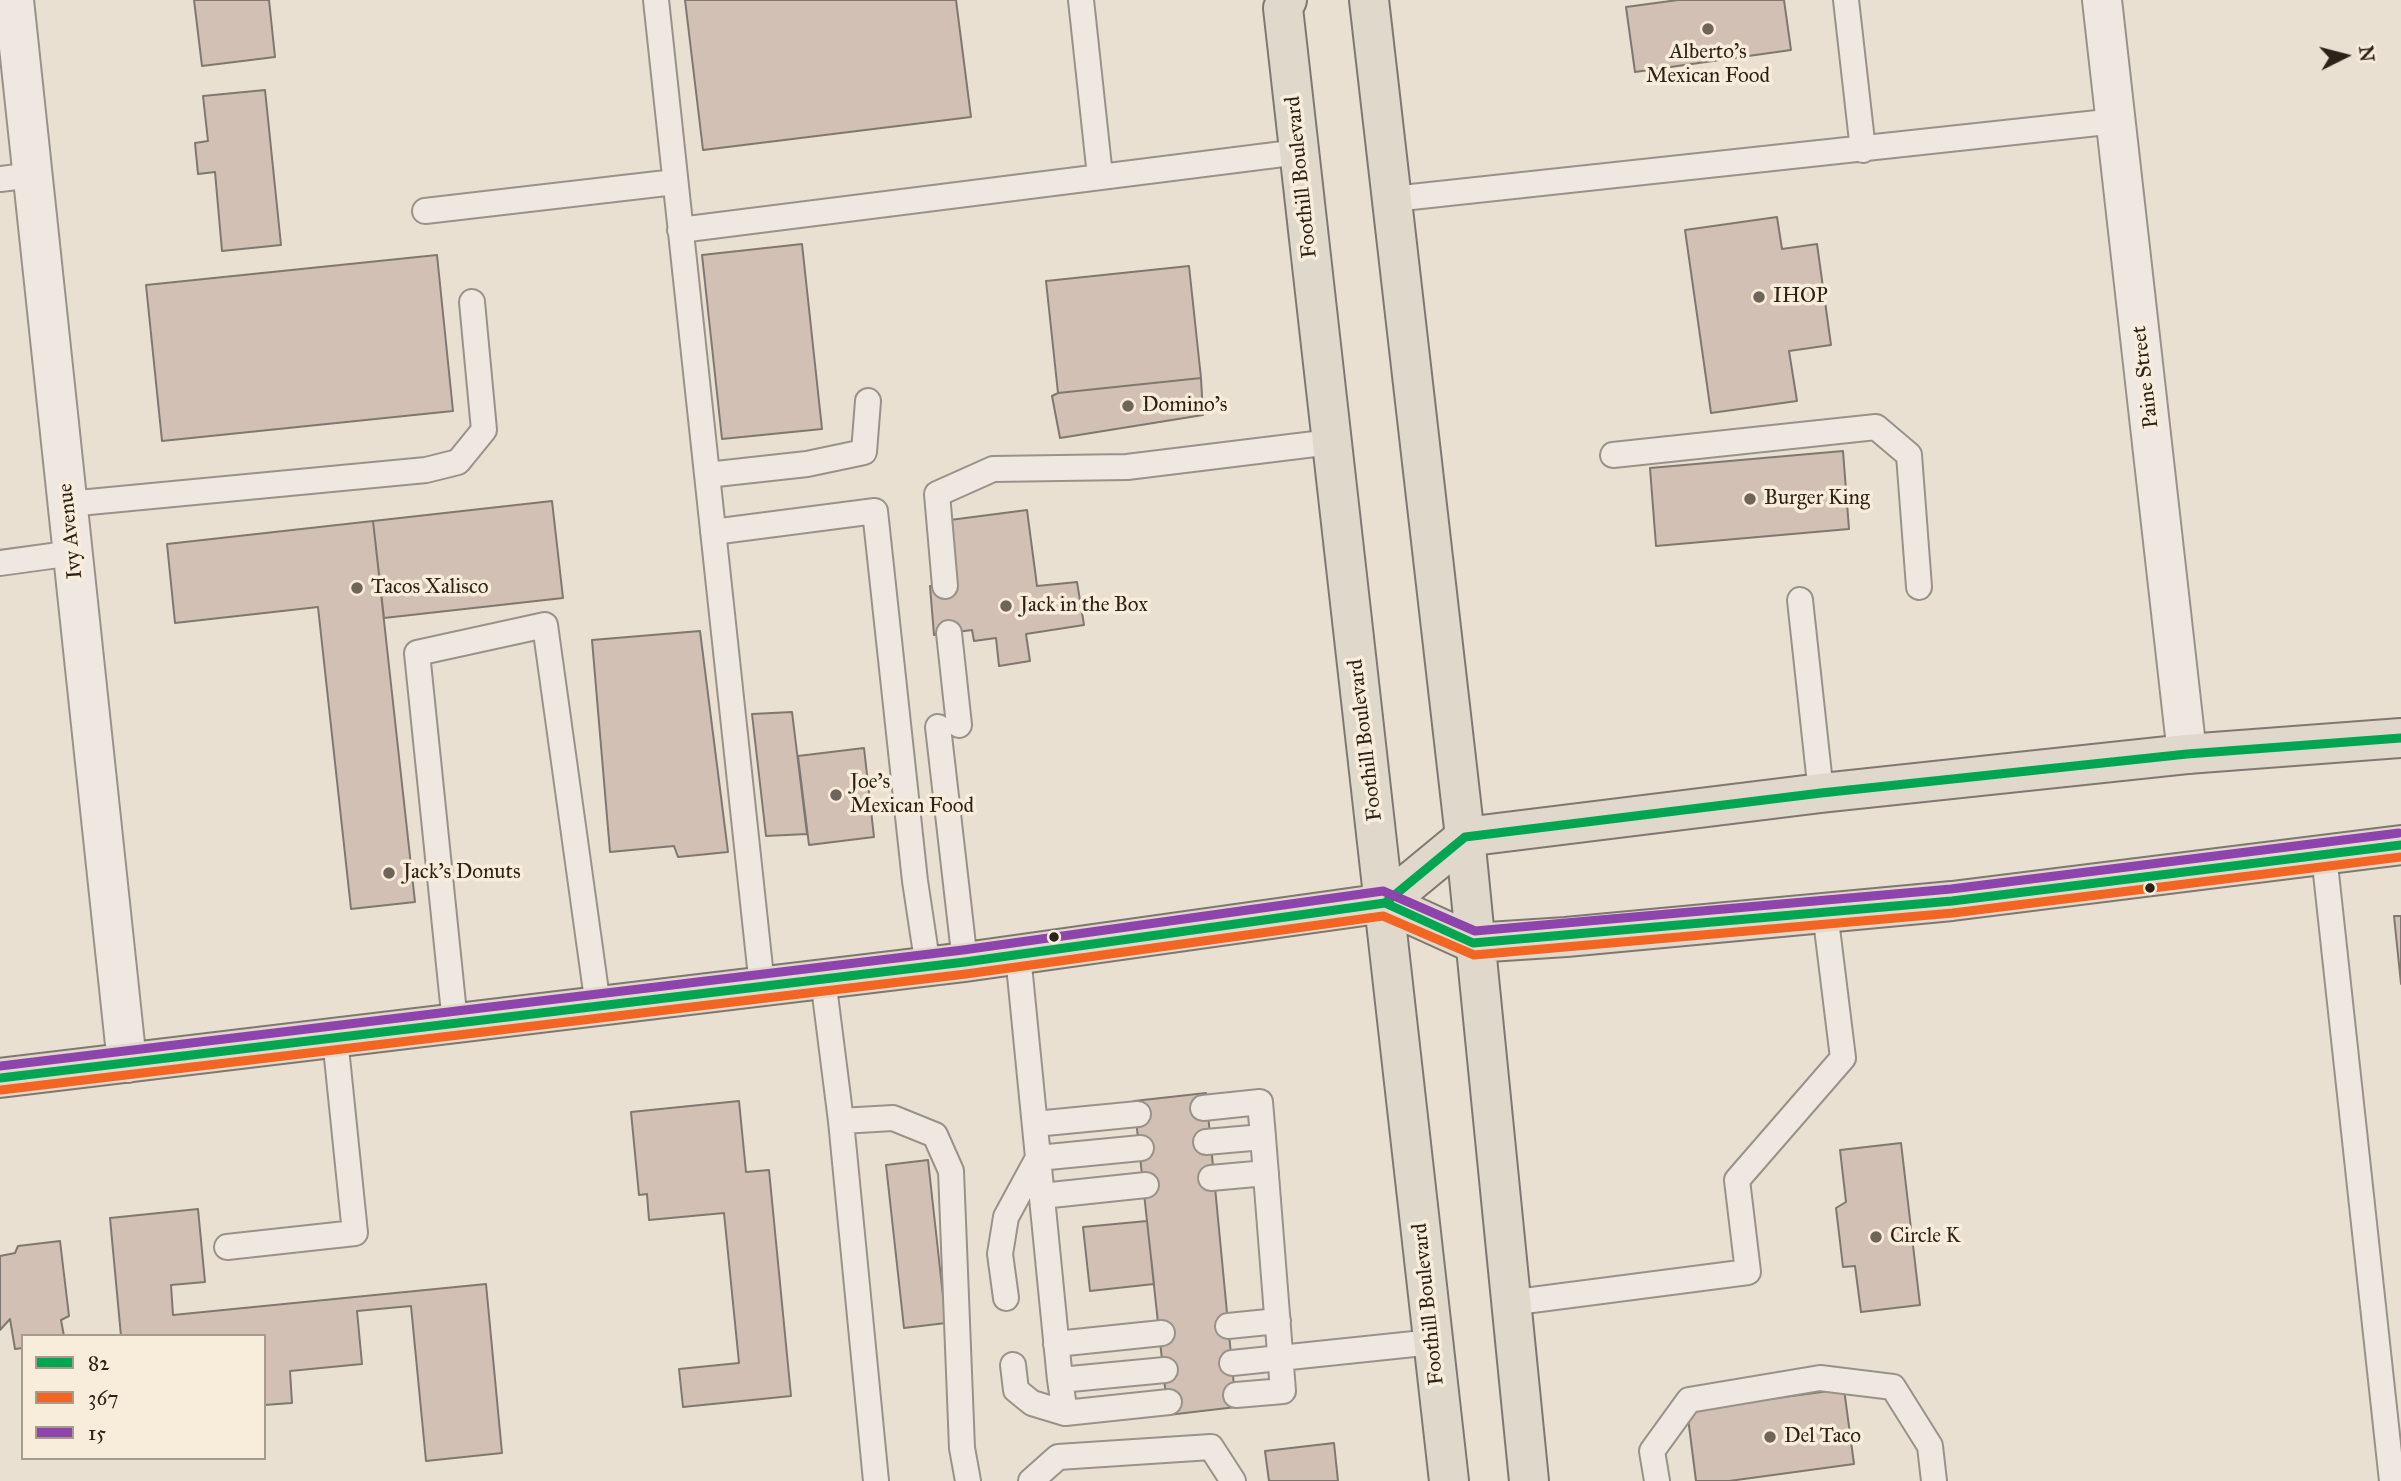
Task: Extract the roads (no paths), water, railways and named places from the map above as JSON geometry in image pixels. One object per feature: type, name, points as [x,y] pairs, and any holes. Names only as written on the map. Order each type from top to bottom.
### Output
[{"type":"main road","name":"Foothill Boulevard","points":[[1287,0],[1283,8],[1449,1481]]},
{"type":"main road","points":[[1369,0],[1465,837],[1473,943],[1529,1481]]},
{"type":"main road","points":[[0,1078],[1018,955],[1385,903],[1465,837],[1821,793],[2187,754],[2401,738]]},
{"type":"main road","points":[[1385,903],[1473,943],[1566,937],[1966,899],[2401,845]]},
{"type":"street","name":"Ivy Avenue","points":[[15,0],[10,52],[17,177],[68,504],[127,1063]]},
{"type":"street","name":"Paine Street","points":[[2102,0],[2187,754]]},
{"type":"lane","points":[[656,0],[762,986]]},
{"type":"lane","points":[[1081,0],[1100,176]]},
{"type":"lane","points":[[1846,0],[1863,150]]},
{"type":"lane","points":[[1393,199],[2116,121]]},
{"type":"lane","points":[[680,230],[1299,152]]},
{"type":"lane","points":[[425,211],[675,182]]},
{"type":"lane","points":[[68,504],[335,480],[426,470],[458,462],[484,430],[472,302]]},
{"type":"lane","points":[[707,475],[807,464],[864,452],[868,401]]},
{"type":"lane","points":[[1613,455],[1876,427],[1909,455],[1919,587]]},
{"type":"lane","points":[[945,586],[937,494],[993,469],[1126,467],[1331,442]]},
{"type":"lane","points":[[713,532],[874,512],[915,881],[946,964]]},
{"type":"lane","points":[[0,563],[73,553]]},
{"type":"lane","points":[[1800,600],[1821,793]]},
{"type":"lane","points":[[454,1023],[417,653],[545,625],[598,1006]]},
{"type":"lane","points":[[946,964],[949,633]]},
{"type":"lane","points":[[2324,855],[2392,1481]]},
{"type":"lane","points":[[1509,1303],[1748,1272],[1737,1180],[1843,1058],[1825,912]]},
{"type":"lane","points":[[1018,955],[1065,1413]]},
{"type":"lane","points":[[823,979],[841,1121],[876,1481]]},
{"type":"lane","points":[[227,1247],[355,1233],[335,1038]]},
{"type":"lane","points":[[1203,1108],[1260,1102],[1283,1391],[1236,1395]]},
{"type":"lane","points":[[1035,1124],[1138,1114]]},
{"type":"lane","points":[[841,1121],[893,1118],[935,1135],[951,1171],[962,1448],[968,1481]]},
{"type":"lane","points":[[1206,1142],[1263,1137]]},
{"type":"lane","points":[[1038,1158],[1141,1148]]},
{"type":"lane","points":[[1006,1298],[1000,1254],[1006,1217],[1038,1158]]},
{"type":"lane","points":[[1211,1178],[1266,1172]]},
{"type":"lane","points":[[1042,1196],[1146,1185]]},
{"type":"lane","points":[[1228,1326],[1278,1321]]},
{"type":"lane","points":[[1056,1344],[1162,1333]]},
{"type":"lane","points":[[1232,1363],[1433,1342]]},
{"type":"lane","points":[[1013,1365],[1016,1390],[1032,1403],[1065,1413],[1170,1402]]},
{"type":"lane","points":[[1060,1380],[1165,1370]]},
{"type":"lane","points":[[1657,1481],[1652,1451],[1689,1400],[1820,1378],[1893,1387],[1930,1446],[1934,1481]]},
{"type":"lane","points":[[1031,1481],[1058,1457],[1211,1447],[1233,1481]]},
{"type":"place","name":"Alberto's Mexican Food","points":[[1708,29]]},
{"type":"place","name":"IHOP","points":[[1759,297]]},
{"type":"place","name":"Domino's","points":[[1128,406]]},
{"type":"place","name":"Burger King","points":[[1750,499]]},
{"type":"place","name":"Tacos Xalisco","points":[[357,588]]},
{"type":"place","name":"Jack in the Box","points":[[1006,606]]},
{"type":"place","name":"Joe's Mexican Food","points":[[836,795]]},
{"type":"place","name":"Jack's Donuts","points":[[389,873]]},
{"type":"place","name":"Circle K","points":[[1876,1237]]},
{"type":"place","name":"Del Taco","points":[[1770,1437]]}]
